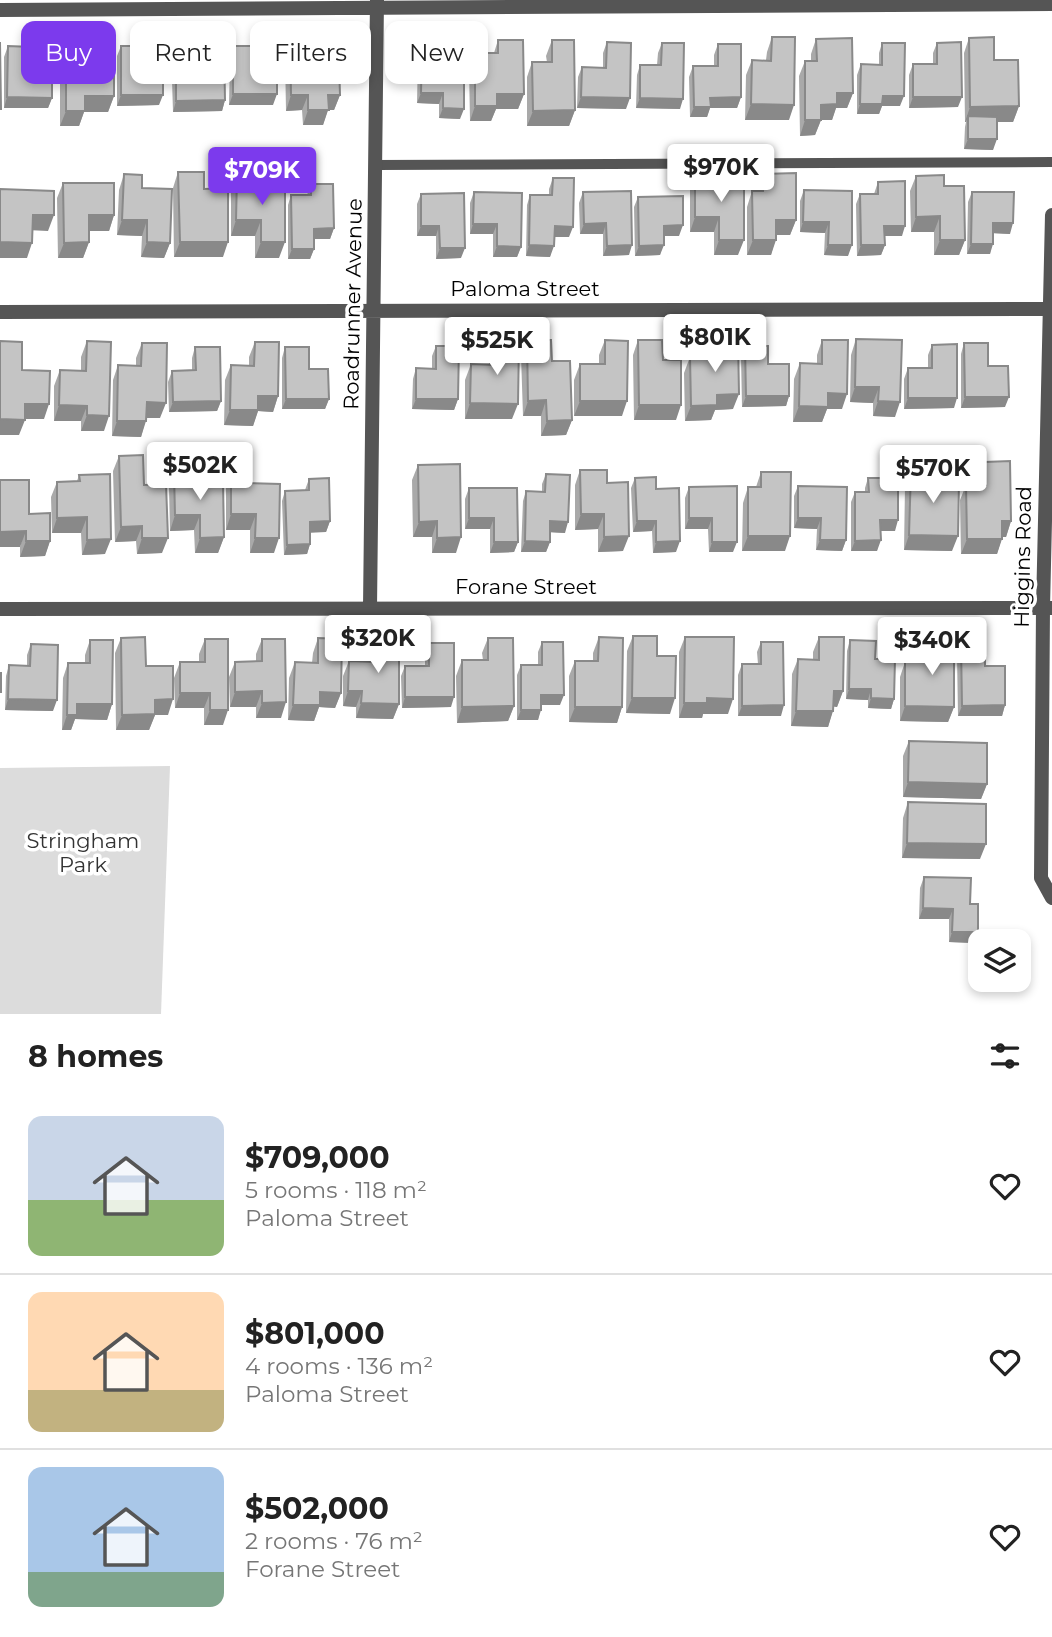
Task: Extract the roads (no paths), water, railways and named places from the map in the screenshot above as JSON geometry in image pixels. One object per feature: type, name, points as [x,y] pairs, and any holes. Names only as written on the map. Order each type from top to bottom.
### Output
[{"type":"street","points":[[0,10],[377,3],[1052,4]]},
{"type":"street","name":"Roadrunner Avenue","points":[[370,608],[377,3]]},
{"type":"street","name":"Higgins Road","points":[[1052,215],[1041,878],[1052,898]]},
{"type":"street","name":"Paloma Street","points":[[0,312],[1050,309]]},
{"type":"street","name":"Forane Street","points":[[0,609],[1047,608]]},
{"type":"lane","points":[[376,165],[1052,162]]},
{"type":"park label","name":"Stringham Park","points":[[83,853]]}]
